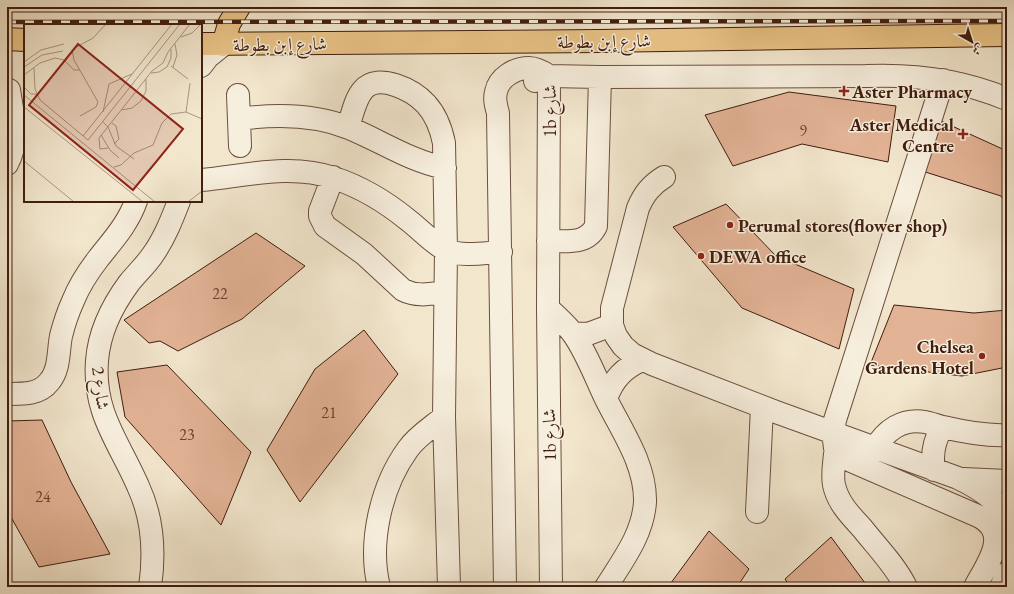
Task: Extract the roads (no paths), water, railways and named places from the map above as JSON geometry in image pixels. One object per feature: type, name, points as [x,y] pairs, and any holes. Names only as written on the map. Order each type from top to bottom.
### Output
[{"type":"main road","points":[[223,45],[229,24],[239,7]]},
{"type":"main road","name":"شارع إبن بطوطة","points":[[202,44],[668,41],[1007,35]]},
{"type":"main road","points":[[7,39],[24,40]]},
{"type":"street","points":[[202,65],[208,57],[223,45]]},
{"type":"street","name":"1b شارع","points":[[505,587],[498,113],[495,101],[496,91],[501,81],[518,69],[529,68],[540,70],[549,76],[548,308],[551,587]]},
{"type":"street","points":[[549,76],[891,75],[943,80],[968,85],[1007,99]]},
{"type":"street","points":[[548,242],[578,241],[584,239],[594,231],[596,226],[600,77]]},
{"type":"street","points":[[906,587],[896,570],[846,510],[838,498],[834,484],[835,454],[833,432],[835,420],[943,80]]},
{"type":"street","points":[[348,127],[359,96],[368,86],[381,82],[402,88],[415,94],[426,104],[441,128],[444,143],[445,168],[446,250],[444,417],[449,587]]},
{"type":"street","points":[[7,164],[12,155],[15,137],[14,89]]},
{"type":"street","points":[[238,95],[240,146]]},
{"type":"street","points":[[240,119],[281,115],[323,120],[348,127],[415,160],[429,165],[445,168]]},
{"type":"street","points":[[202,180],[263,172],[286,171],[333,177],[353,185],[392,207],[446,250],[469,254],[500,252]]},
{"type":"street","points":[[333,177],[320,211],[320,216],[325,226],[364,254],[408,293],[421,295],[445,292]]},
{"type":"street","points":[[664,177],[655,182],[648,190],[642,198],[638,208],[612,308],[612,325],[616,336],[623,346],[642,360],[875,449],[958,478],[982,491],[1007,514]]},
{"type":"street","points":[[7,394],[31,393],[45,387],[50,382],[57,368],[66,319],[77,292],[91,268],[128,218],[136,202]]},
{"type":"street","name":"شارع 2","points":[[150,587],[153,566],[153,546],[146,505],[104,416],[99,397],[97,360],[100,342],[112,309],[120,295],[142,269],[161,242],[172,219],[178,202]]},
{"type":"street","points":[[548,308],[573,333],[580,345],[638,462],[642,475],[645,501],[640,527],[635,539],[606,587]]},
{"type":"street","points":[[573,333],[588,334],[612,325]]},
{"type":"street","points":[[606,399],[616,379],[628,368],[642,360]]},
{"type":"street","points":[[761,512],[769,409]]},
{"type":"street","points":[[379,587],[376,555],[377,527],[383,499],[393,473],[408,449],[422,434],[444,417]]},
{"type":"street","points":[[875,449],[880,439],[889,430],[900,424],[913,421],[925,422],[967,432],[1007,435]]},
{"type":"street","points":[[934,470],[933,448],[936,437],[942,427]]},
{"type":"street","points":[[835,454],[978,516],[989,524],[995,536],[996,543],[994,550],[975,587]]},
{"type":"street","points":[[958,478],[1007,481]]},
{"type":"street","points":[[1001,587],[1007,573]]},
{"type":"railway","points":[[106,7],[1007,8]]},
{"type":"railway","points":[[7,22],[1007,21]]},
{"type":"place","name":"Aster Pharmacy","points":[[844,91]]},
{"type":"place","name":"Aster Medical Centre","points":[[963,134]]},
{"type":"place","name":"Perumal stores(flower shop)","points":[[730,225]]},
{"type":"place","name":"DEWA office","points":[[701,256]]},
{"type":"place","name":"Chelsea Gardens Hotel","points":[[982,356]]}]
